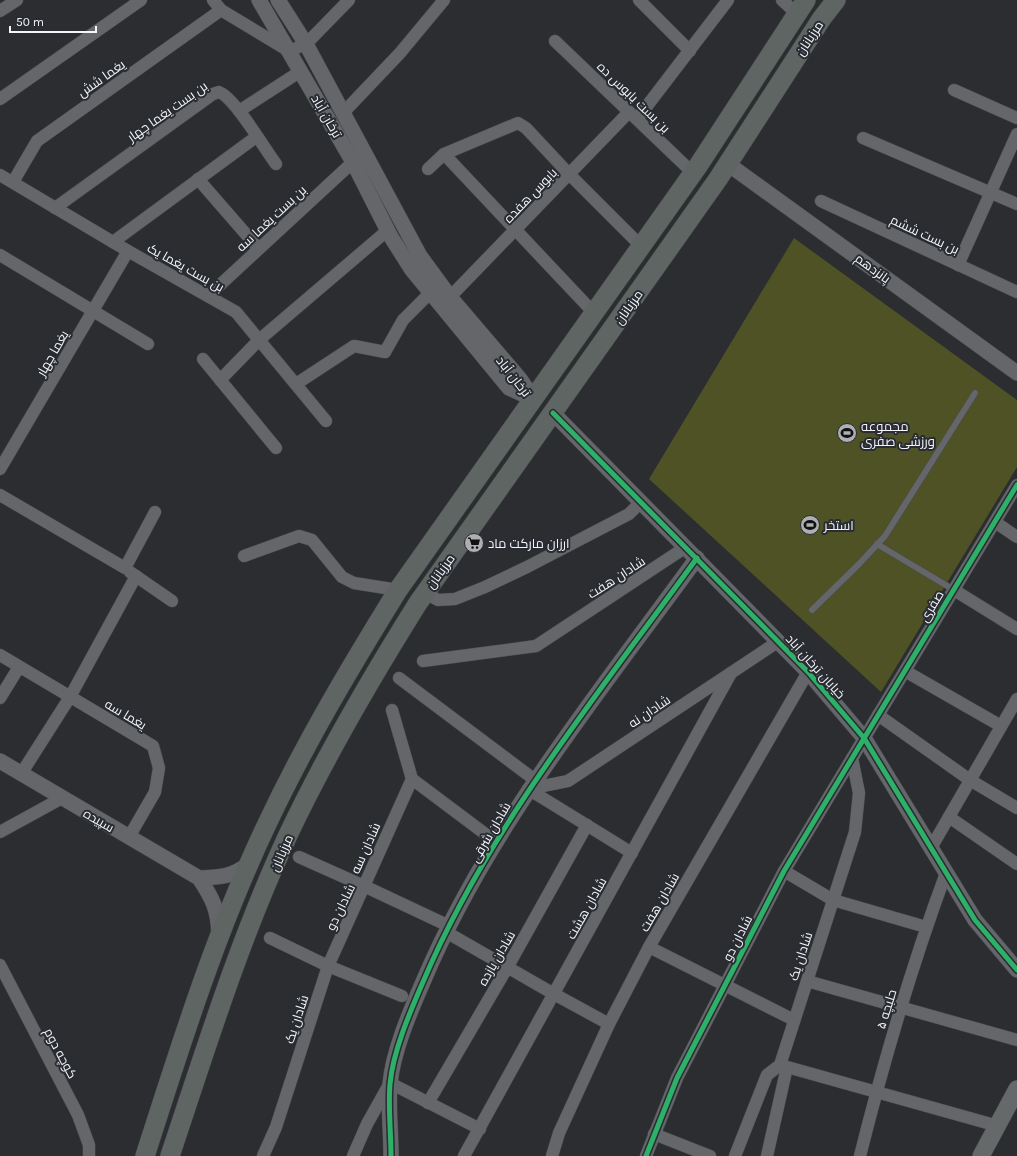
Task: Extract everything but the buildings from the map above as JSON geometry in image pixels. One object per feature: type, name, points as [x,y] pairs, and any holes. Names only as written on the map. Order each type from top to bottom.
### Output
[{"type":"main road","name":"مرزبانان","points":[[170,1156],[213,1026],[241,948],[288,836],[328,757],[374,675],[425,593],[728,164],[822,18],[836,0]]},
{"type":"main road","name":"مرزبانان","points":[[145,1156],[190,1018],[219,939],[266,825],[353,662],[398,590],[692,173],[801,6]]},
{"type":"main road","points":[[533,399],[552,413]]},
{"type":"main road","points":[[980,1156],[998,1126],[1017,1089]]},
{"type":"street","points":[[0,11],[17,0]]},
{"type":"street","points":[[0,99],[141,0]]},
{"type":"street","points":[[213,0],[221,10],[289,51],[306,44],[349,0]]},
{"type":"street","name":"ترخان آباد","points":[[259,0],[353,162],[388,230],[412,270],[509,388],[533,399]]},
{"type":"street","points":[[343,113],[400,53],[444,0]]},
{"type":"street","points":[[639,0],[690,51]]},
{"type":"street","name":"بابوس هفده","points":[[450,297],[568,174],[633,115],[690,51],[728,0]]},
{"type":"street","points":[[782,0],[801,6]]},
{"type":"street","name":"ترخان آباد","points":[[281,1],[306,44],[420,256],[450,297],[520,379],[533,399]]},
{"type":"street","name":"یغما شش","points":[[13,182],[37,141],[221,10]]},
{"type":"street","name":"بن بست بابوس ده","points":[[555,41],[692,173]]},
{"type":"street","points":[[239,111],[301,71]]},
{"type":"street","points":[[954,90],[1017,118]]},
{"type":"street","name":"بن بست یغما چهار","points":[[55,208],[213,94],[219,92],[224,94],[239,111],[276,164]]},
{"type":"street","points":[[428,169],[444,154],[518,123],[526,128],[568,174],[641,246]]},
{"type":"street","points":[[958,265],[1017,134]]},
{"type":"street","points":[[113,242],[256,137]]},
{"type":"street","points":[[863,138],[1017,204]]},
{"type":"street","points":[[444,154],[594,314]]},
{"type":"street","name":"بن بست یغما سه","points":[[208,296],[258,248],[353,162]]},
{"type":"street","name":"پانزدهم","points":[[728,164],[1017,373]]},
{"type":"street","name":"بن بست یغما یک","points":[[0,175],[128,251],[236,312],[326,421]]},
{"type":"street","points":[[198,179],[258,248]]},
{"type":"street","name":"بن بست ششم","points":[[821,201],[1017,292]]},
{"type":"street","points":[[220,380],[259,340],[388,230]]},
{"type":"street","name":"یغما چهار","points":[[0,469],[128,251]]},
{"type":"street","points":[[0,255],[148,344]]},
{"type":"street","points":[[296,384],[354,346],[384,352],[403,320],[430,293]]},
{"type":"street","points":[[203,359],[276,448]]},
{"type":"street","name":"خیابان ترخان آباد","points":[[552,413],[808,672],[864,738],[975,920],[1017,970]]},
{"type":"street","name":"صفری","points":[[864,738],[1017,487]]},
{"type":"street","points":[[0,495],[125,568],[172,601]]},
{"type":"street","points":[[425,593],[438,600],[455,599],[485,587],[628,514],[641,502]]},
{"type":"street","points":[[125,568],[155,512]]},
{"type":"street","points":[[995,522],[1017,537]]},
{"type":"street","points":[[244,556],[299,536],[312,540],[342,577],[354,582],[398,590]]},
{"type":"street","name":"شادان هفت","points":[[422,661],[536,646],[686,547]]},
{"type":"street","name":"شادان شرقی","points":[[391,1156],[390,1083],[398,1048],[413,1006],[447,929],[496,842],[532,785],[697,558]]},
{"type":"street","points":[[21,774],[70,697],[136,576]]},
{"type":"street","points":[[954,590],[1017,629]]},
{"type":"street","name":"شادان نه","points":[[532,785],[568,781],[779,642]]},
{"type":"street","name":"یغما سه","points":[[0,656],[153,746],[159,768],[155,792],[129,837]]},
{"type":"street","points":[[0,698],[19,667]]},
{"type":"street","points":[[904,671],[1001,726]]},
{"type":"street","name":"شادان هفت","points":[[552,1156],[559,1133],[609,1024],[649,947],[808,672]]},
{"type":"street","name":"شادان هشت","points":[[464,1156],[731,673]]},
{"type":"street","points":[[399,678],[532,785],[587,824],[632,853]]},
{"type":"street","points":[[931,848],[1001,726],[1013,717],[1017,699]]},
{"type":"street","points":[[392,710],[412,779],[496,842]]},
{"type":"street","points":[[878,715],[970,780],[1017,808]]},
{"type":"street","name":"شادان دو","points":[[646,1156],[677,1078],[784,871],[864,738]]},
{"type":"street","name":"شادان یک","points":[[767,1156],[783,1066],[794,1020],[855,832],[859,793],[852,758]]},
{"type":"street","name":"سپیده","points":[[0,761],[199,878],[212,897],[218,914],[219,939]]},
{"type":"street","name":"شادان سه","points":[[299,857],[364,886],[412,779]]},
{"type":"street","points":[[0,832],[62,798]]},
{"type":"street","points":[[949,817],[1017,864]]},
{"type":"street","name":"شادان یازده","points":[[428,1103],[507,968],[587,824]]},
{"type":"street","points":[[199,878],[226,877],[239,871],[250,863]]},
{"type":"street","points":[[784,871],[833,900],[926,927]]},
{"type":"street","name":"حلبچه ۵","points":[[860,1156],[876,1091],[901,1008],[926,927],[946,873]]},
{"type":"street","name":"شادان دو","points":[[328,966],[364,886],[447,929],[507,968],[609,1024]]},
{"type":"street","points":[[270,938],[328,966],[402,996]]},
{"type":"street","points":[[649,947],[794,1020]]},
{"type":"street","name":"کوچه دوم","points":[[0,965],[78,1115],[89,1145],[89,1156]]},
{"type":"street","name":"شادان یک","points":[[263,1156],[276,1127],[328,966]]},
{"type":"street","points":[[807,981],[1017,1040]]},
{"type":"street","points":[[735,1156],[767,1075],[783,1066],[998,1126]]},
{"type":"street","points":[[353,1156],[367,1124],[390,1083],[480,1129]]},
{"type":"street","points":[[654,1134],[710,1156]]},
{"type":"lane","points":[[812,610],[885,536],[975,393]]},
{"type":"lane","points":[[877,544],[954,590]]},
{"type":"green space","name":"مجموعه ورزشی صفری","points":[[794,238],[1017,400],[1017,467],[881,692],[649,479]]},
{"type":"cycle path","points":[[553,413],[808,672],[864,738],[975,920],[1017,970]]},
{"type":"cycle path","points":[[646,1156],[677,1078],[784,871],[1017,485]]},
{"type":"cycle path","points":[[391,1156],[389,1093],[398,1045],[423,982],[449,925],[479,870],[512,816],[584,711],[697,558]]},
{"type":"place","name":"مجموعه ورزشی صفری","points":[[847,433]]},
{"type":"place","name":"استخر","points":[[810,525]]},
{"type":"place","name":"ارزان مارکت ماد","points":[[474,543]]}]
